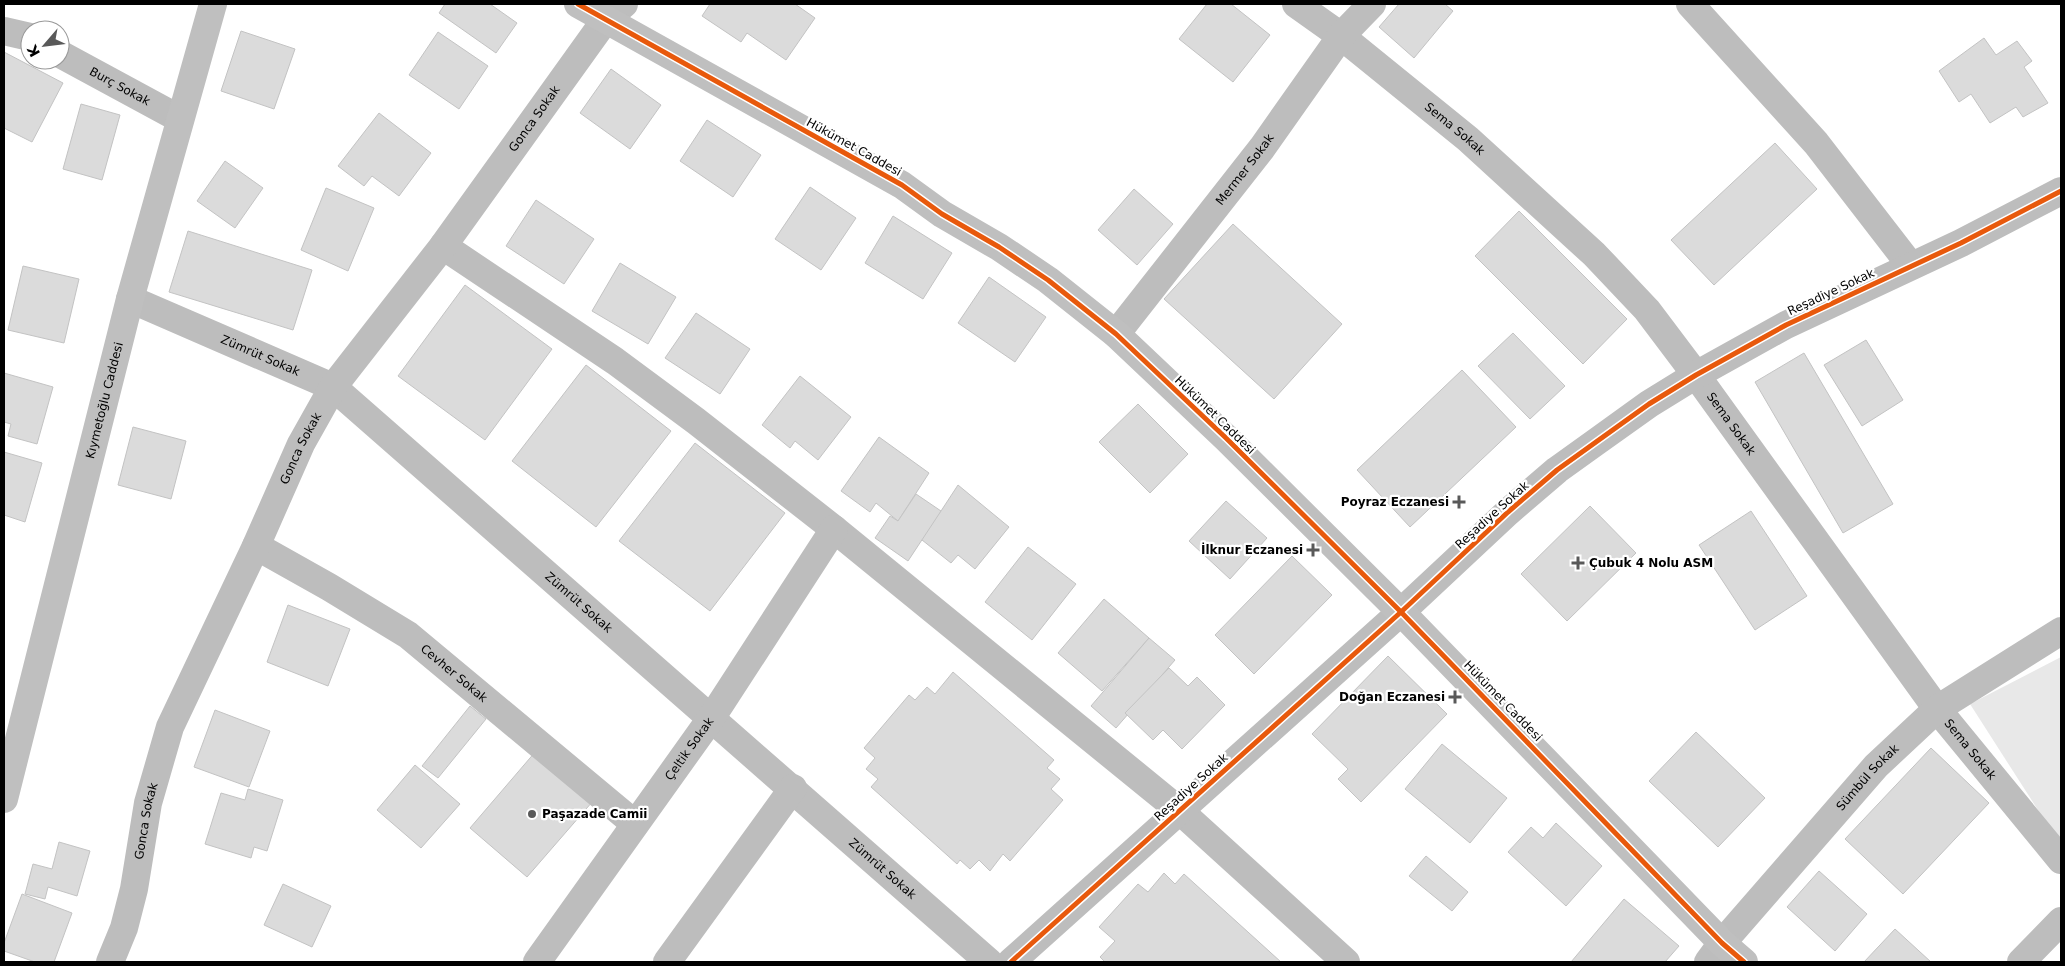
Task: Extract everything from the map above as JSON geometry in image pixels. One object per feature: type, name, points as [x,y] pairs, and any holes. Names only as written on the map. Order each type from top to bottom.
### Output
[{"type":"street","name":"Kıymetoğlu Caddesi","points":[[4,799],[9,756],[130,299],[213,4]]},
{"type":"street","name":"Hükümet Caddesi","points":[[578,4],[615,12],[902,185],[942,214],[999,247],[1048,280],[1116,334],[1226,438],[1401,612],[1715,953],[1744,962]]},
{"type":"street","name":"Sema Sokak","points":[[1296,4],[1341,36],[1468,139],[1594,254],[1647,310],[1696,375],[1937,710],[2061,860]]},
{"type":"street","name":"Mermer Sokak","points":[[1116,334],[1262,148],[1341,36],[1372,4]]},
{"type":"street","points":[[1690,4],[1816,143],[1911,266]]},
{"type":"street","name":"Gonca Sokak","points":[[110,962],[124,928],[134,889],[148,802],[170,726],[256,546],[300,444],[333,387],[443,246],[615,12]]},
{"type":"street","points":[[4,30],[20,35]]},
{"type":"street","name":"Burç Sokak","points":[[70,59],[180,119]]},
{"type":"street","name":"Reşadiye Sokak","points":[[1011,962],[1401,612],[1508,512],[1557,470],[1650,404],[1696,375],[1786,324],[1961,243],[2061,190]]},
{"type":"street","points":[[443,246],[615,361],[696,421],[834,529],[1180,811],[1346,962]]},
{"type":"street","name":"Zümrüt Sokak","points":[[130,299],[333,387],[712,717],[989,962]]},
{"type":"street","name":"Çeltik Sokak","points":[[536,962],[712,717],[834,529]]},
{"type":"street","name":"Cevher Sokak","points":[[256,546],[329,587],[408,635],[635,824]]},
{"type":"street","name":"Sümbül Sokak","points":[[1715,953],[1876,766],[1937,710],[2061,631]]},
{"type":"street","points":[[667,962],[793,788]]},
{"type":"street","points":[[2021,962],[2061,921]]},
{"type":"shaded area","points":[[2061,657],[2061,846],[1970,704]]},
{"type":"building","points":[[445,4],[490,4],[517,23],[496,53],[439,13]]},
{"type":"building","points":[[710,4],[795,4],[815,18],[786,60],[747,33],[741,42],[702,16]]},
{"type":"building","points":[[1207,4],[1231,4],[1270,35],[1233,82],[1179,39]]},
{"type":"building","points":[[1399,4],[1445,4],[1453,11],[1414,58],[1379,27]]},
{"type":"building","points":[[241,31],[295,49],[274,109],[221,91]]},
{"type":"building","points":[[438,32],[488,66],[459,109],[409,75]]},
{"type":"building","points":[[1984,38],[1996,55],[2017,41],[2032,61],[2024,67],[2048,103],[2023,117],[2016,107],[1990,123],[1971,94],[1959,102],[1939,71]]},
{"type":"building","points":[[4,52],[20,60],[20,70],[38,70],[63,83],[32,142],[4,128]]},
{"type":"building","points":[[611,69],[661,105],[630,149],[580,113]]},
{"type":"building","points":[[81,104],[120,115],[102,180],[63,169]]},
{"type":"building","points":[[379,113],[431,153],[399,196],[372,176],[364,186],[338,166]]},
{"type":"building","points":[[707,120],[761,155],[733,197],[680,161]]},
{"type":"building","points":[[1775,143],[1817,189],[1714,285],[1671,240]]},
{"type":"building","points":[[225,161],[263,188],[235,228],[197,201]]},
{"type":"building","points":[[810,187],[856,218],[821,270],[775,239]]},
{"type":"building","points":[[326,188],[374,208],[348,271],[301,250]]},
{"type":"building","points":[[1134,189],[1173,224],[1137,265],[1098,230]]},
{"type":"building","points":[[536,200],[594,239],[564,284],[506,246]]},
{"type":"building","points":[[1519,211],[1627,319],[1583,364],[1475,256]]},
{"type":"building","points":[[893,216],[952,253],[923,299],[865,263]]},
{"type":"building","points":[[1233,224],[1342,324],[1274,399],[1164,299]]},
{"type":"building","points":[[188,231],[312,270],[293,330],[169,292]]},
{"type":"building","points":[[620,263],[676,297],[648,344],[592,311]]},
{"type":"building","points":[[23,266],[79,279],[64,343],[8,330]]},
{"type":"building","points":[[989,277],[1046,317],[1015,362],[958,323]]},
{"type":"building","points":[[465,285],[552,349],[485,440],[398,376]]},
{"type":"building","points":[[696,313],[750,349],[720,394],[665,358]]},
{"type":"building","points":[[1513,333],[1565,386],[1530,419],[1478,366]]},
{"type":"building","points":[[1866,340],[1903,400],[1862,426],[1824,365]]},
{"type":"building","points":[[1804,353],[1893,504],[1843,533],[1755,382]]},
{"type":"building","points":[[586,365],[671,431],[596,527],[512,461]]},
{"type":"building","points":[[1462,370],[1516,427],[1410,527],[1357,470]]},
{"type":"building","points":[[4,373],[53,387],[37,444],[8,436],[11,424],[4,422]]},
{"type":"building","points":[[800,376],[851,417],[818,460],[795,441],[790,448],[762,425]]},
{"type":"building","points":[[1138,404],[1188,454],[1150,493],[1099,442]]},
{"type":"building","points":[[133,427],[186,441],[171,499],[118,485]]},
{"type":"building","points":[[879,437],[929,473],[898,521],[876,503],[870,512],[841,491]]},
{"type":"building","points":[[695,443],[785,513],[710,611],[619,541]]},
{"type":"building","points":[[4,452],[42,463],[25,522],[4,515]]},
{"type":"building","points":[[958,485],[1009,527],[975,569],[958,555],[951,563],[917,536],[941,511]]},
{"type":"building","points":[[916,494],[941,511],[908,561],[875,538],[890,516],[898,521]]},
{"type":"building","points":[[1226,501],[1267,538],[1230,579],[1189,541]]},
{"type":"building","name":"Çubuk 4 Nolu ASM","points":[[1590,506],[1636,553],[1567,621],[1521,574]]},
{"type":"building","points":[[1751,511],[1807,596],[1755,630],[1699,545]]},
{"type":"building","points":[[1028,547],[1076,584],[1032,640],[985,602]]},
{"type":"building","points":[[1292,556],[1332,595],[1254,674],[1215,635]]},
{"type":"building","points":[[1104,599],[1149,638],[1102,691],[1058,653]]},
{"type":"building","points":[[288,605],[350,629],[328,686],[267,662]]},
{"type":"building","points":[[1149,638],[1175,660],[1116,728],[1091,706]]},
{"type":"building","points":[[1388,656],[1447,714],[1361,802],[1338,779],[1348,769],[1312,734]]},
{"type":"building","points":[[1169,668],[1188,686],[1197,677],[1225,705],[1182,749],[1163,730],[1153,740],[1125,713]]},
{"type":"building","points":[[953,672],[1054,760],[1047,768],[1060,779],[1051,789],[1063,800],[1010,861],[1003,854],[990,871],[979,860],[970,869],[960,860],[957,864],[871,787],[878,779],[866,769],[875,758],[864,748],[909,695],[915,700],[927,687],[935,694]]},
{"type":"building","points":[[470,706],[486,719],[438,778],[422,766]]},
{"type":"building","points":[[215,710],[270,731],[249,787],[194,767]]},
{"type":"building","points":[[1696,732],[1765,798],[1718,847],[1649,781]]},
{"type":"building","points":[[1442,744],[1507,798],[1470,843],[1405,789]]},
{"type":"building","points":[[1931,748],[1989,803],[1903,894],[1845,839]]},
{"type":"building","name":"Paşazade Camii","points":[[536,751],[593,801],[527,877],[470,828]]},
{"type":"building","points":[[415,765],[460,804],[421,848],[377,810]]},
{"type":"building","points":[[248,789],[283,800],[267,851],[254,847],[251,858],[205,844],[221,793],[245,800]]},
{"type":"building","points":[[1556,823],[1602,866],[1566,906],[1508,852],[1531,827],[1543,838]]},
{"type":"building","points":[[59,842],[90,851],[77,896],[48,887],[45,899],[25,894],[33,864],[52,869]]},
{"type":"building","points":[[1426,856],[1468,892],[1452,911],[1409,876]]},
{"type":"building","points":[[1819,871],[1867,914],[1835,951],[1787,907]]},
{"type":"building","points":[[1164,873],[1175,884],[1184,874],[1281,962],[1105,962],[1100,957],[1115,941],[1099,927],[1138,884],[1148,892]]},
{"type":"building","points":[[283,884],[331,906],[312,947],[264,925]]},
{"type":"building","points":[[22,894],[72,913],[54,962],[35,962],[4,951],[4,943]]},
{"type":"building","points":[[1624,899],[1679,946],[1665,962],[1571,962]]},
{"type":"building","points":[[1895,929],[1931,962],[1864,962]]},
{"type":"cycle path","points":[[578,4],[902,185],[942,214],[999,247],[1048,280],[1116,334],[1226,438],[1401,612],[1722,943],[1744,962]]},
{"type":"cycle path","points":[[1011,962],[1401,612],[1508,512],[1557,470],[1649,404],[1696,375],[1786,325],[1961,243],[2061,191]]},
{"type":"place","name":"Poyraz Eczanesi","points":[[1459,502]]},
{"type":"place","name":"İlknur Eczanesi","points":[[1313,550]]},
{"type":"place","name":"Çubuk 4 Nolu ASM","points":[[1578,563]]},
{"type":"place","name":"Doğan Eczanesi","points":[[1455,697]]},
{"type":"place","name":"Paşazade Camii","points":[[532,814]]}]
